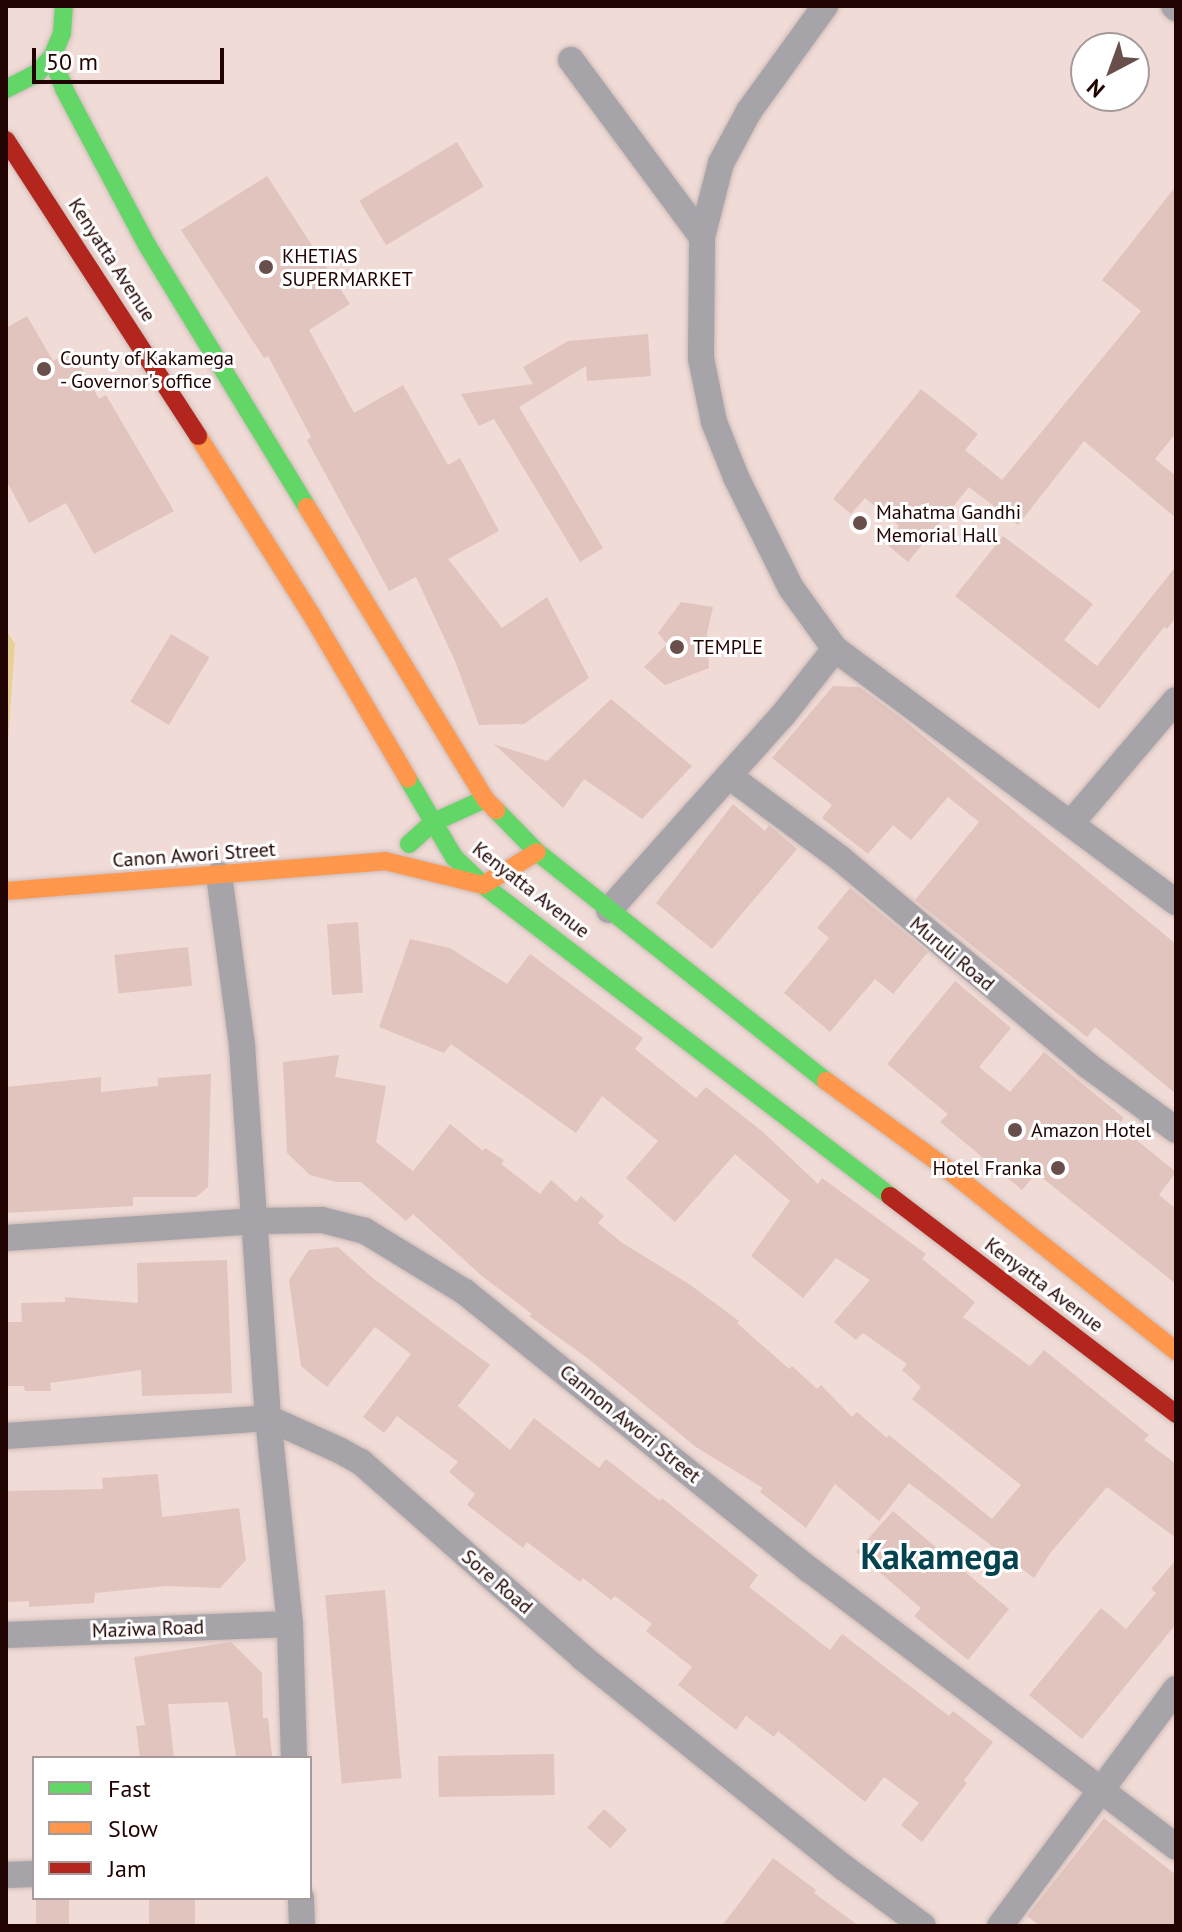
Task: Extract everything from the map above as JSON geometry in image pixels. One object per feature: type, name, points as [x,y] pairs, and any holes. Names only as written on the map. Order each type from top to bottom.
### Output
[{"type":"main road","points":[[6,89],[37,73],[52,57],[62,33],[64,6]]},
{"type":"main road","name":"Kenyatta Avenue","points":[[52,57],[64,89],[140,248],[485,799],[537,852],[809,1077],[1176,1351]]},
{"type":"main road","name":"Kenyatta Avenue","points":[[6,140],[102,269],[454,857],[483,885],[785,1106],[994,1267],[1176,1414]]},
{"type":"main road","points":[[385,861],[432,823],[485,799]]},
{"type":"main road","points":[[483,885],[537,852]]},
{"type":"main road","name":"Canon Awori Street","points":[[6,891],[385,861],[483,885]]},
{"type":"street","points":[[825,6],[749,111],[721,163],[702,237],[701,358],[714,422],[736,477],[791,588],[835,649],[1176,902]]},
{"type":"street","points":[[571,60],[702,237]]},
{"type":"street","points":[[609,910],[729,776],[835,649]]},
{"type":"street","points":[[1072,822],[1176,700]]},
{"type":"street","name":"Muruli Road","points":[[729,776],[841,859],[1087,1065],[1176,1130]]},
{"type":"street","points":[[219,875],[242,1046],[268,1418],[290,1624],[294,1756]]},
{"type":"street","name":"Cannon Awori Street","points":[[6,1238],[256,1221],[322,1220],[365,1231],[465,1292],[810,1570],[1176,1847]]},
{"type":"street","name":"Sore Road","points":[[6,1436],[268,1418],[361,1462],[583,1658],[843,1867],[923,1926]]},
{"type":"street","name":"Maziwa Road","points":[[6,1635],[290,1624]]},
{"type":"street","points":[[1000,1926],[1176,1689]]},
{"type":"street","points":[[6,1875],[32,1874]]},
{"type":"street","points":[[301,1900],[302,1926]]},
{"type":"shaded area","points":[[6,630],[15,644],[6,767]]},
{"type":"building","points":[[457,142],[484,187],[386,245],[359,201]]},
{"type":"building","points":[[267,176],[350,304],[309,330],[354,413],[403,385],[448,465],[460,458],[499,531],[448,559],[502,628],[547,597],[589,678],[524,724],[479,725],[455,661],[416,577],[389,591],[307,440],[311,437],[268,356],[264,358],[181,230]]},
{"type":"building","points":[[1176,186],[1176,433],[1155,459],[1176,476],[1176,518],[1084,441],[1018,525],[969,487],[908,562],[885,543],[899,526],[865,498],[851,514],[833,499],[921,389],[978,434],[965,450],[1002,480],[1141,311],[1102,280]]},
{"type":"building","points":[[27,316],[53,361],[72,351],[99,399],[106,395],[174,511],[94,554],[66,503],[29,523],[6,480],[6,328]]},
{"type":"building","points":[[648,334],[651,376],[587,381],[586,366],[519,407],[603,548],[580,562],[494,419],[479,426],[461,394],[533,384],[523,367],[568,341]]},
{"type":"building","points":[[1003,536],[1093,604],[1064,640],[1097,666],[1176,566],[1176,617],[1167,629],[1164,627],[1099,709],[955,596]]},
{"type":"building","name":"TEMPLE","points":[[681,602],[713,607],[707,634],[709,668],[665,685],[644,667],[667,644],[658,633]]},
{"type":"building","points":[[171,634],[210,657],[169,725],[130,702]]},
{"type":"building","points":[[833,686],[859,687],[900,717],[1176,944],[1176,1094],[1095,1027],[1087,1037],[915,900],[979,822],[948,797],[911,840],[893,825],[868,854],[822,818],[832,805],[772,758]]},
{"type":"building","points":[[611,699],[692,766],[642,819],[584,779],[563,808],[494,744],[547,761]]},
{"type":"building","points":[[733,804],[765,831],[769,825],[797,849],[712,949],[656,903]]},
{"type":"building","points":[[850,888],[928,952],[893,994],[875,979],[830,1032],[784,993],[829,938],[817,928]]},
{"type":"building","points":[[358,922],[363,993],[332,995],[327,924]]},
{"type":"building","points":[[410,939],[450,948],[507,984],[530,954],[643,1038],[635,1049],[696,1098],[706,1087],[763,1132],[818,1184],[822,1178],[926,1254],[922,1259],[975,1302],[963,1317],[1030,1366],[1044,1350],[1149,1435],[1144,1440],[1176,1464],[1176,1538],[1107,1487],[1051,1552],[1034,1578],[909,1483],[879,1521],[835,1484],[806,1528],[760,1492],[763,1488],[696,1447],[590,1360],[529,1316],[532,1314],[482,1276],[413,1214],[406,1221],[361,1182],[336,1182],[310,1175],[287,1153],[283,1062],[339,1055],[335,1077],[386,1086],[376,1142],[413,1171],[450,1124],[483,1151],[485,1148],[504,1160],[501,1164],[540,1194],[551,1180],[576,1202],[581,1196],[604,1216],[598,1223],[621,1242],[689,1284],[739,1321],[737,1323],[789,1369],[792,1366],[817,1389],[821,1385],[852,1417],[857,1412],[887,1438],[889,1435],[992,1519],[1021,1485],[912,1399],[921,1387],[902,1370],[907,1364],[863,1333],[856,1340],[834,1322],[870,1280],[836,1258],[803,1298],[751,1256],[790,1201],[735,1154],[675,1222],[626,1178],[658,1141],[602,1096],[576,1133],[451,1044],[444,1053],[379,1027]]},
{"type":"building","points":[[188,947],[192,986],[118,994],[114,955]]},
{"type":"building","points":[[955,981],[1011,1028],[979,1067],[1010,1092],[1044,1052],[1124,1118],[1118,1125],[1176,1172],[1159,1195],[1176,1209],[1176,1284],[1036,1173],[1022,1190],[940,1122],[948,1114],[887,1064]]},
{"type":"building","points":[[211,1074],[208,1187],[196,1197],[133,1197],[133,1206],[6,1213],[6,1087],[101,1077],[101,1092],[158,1086],[158,1078]]},
{"type":"building","points":[[338,1247],[374,1279],[490,1365],[458,1406],[510,1450],[534,1418],[599,1468],[606,1459],[660,1501],[662,1498],[758,1575],[749,1587],[830,1650],[842,1634],[949,1716],[953,1711],[993,1742],[964,1780],[967,1783],[922,1842],[901,1825],[919,1803],[884,1777],[865,1802],[778,1731],[774,1737],[746,1716],[736,1730],[678,1685],[692,1667],[646,1631],[652,1624],[615,1596],[611,1600],[583,1578],[580,1582],[527,1542],[523,1548],[467,1505],[475,1494],[449,1472],[458,1462],[397,1416],[384,1433],[363,1417],[411,1354],[375,1327],[327,1387],[301,1366],[289,1280],[309,1250]]},
{"type":"building","points":[[227,1260],[232,1393],[142,1396],[141,1370],[50,1383],[51,1391],[25,1391],[24,1386],[6,1386],[6,1322],[22,1322],[21,1303],[65,1302],[65,1297],[138,1303],[137,1263]]},
{"type":"building","points":[[158,1474],[162,1517],[239,1508],[246,1560],[220,1588],[166,1586],[95,1593],[94,1603],[29,1607],[29,1601],[6,1602],[6,1491],[103,1489],[102,1478]]},
{"type":"building","points":[[893,1511],[1009,1609],[968,1660],[914,1616],[921,1608],[856,1552]]},
{"type":"building","points":[[1176,1560],[1176,1624],[1082,1739],[1029,1695],[1101,1608],[1126,1629],[1156,1593],[1151,1589]]},
{"type":"building","points":[[385,1590],[401,1778],[342,1784],[325,1595]]},
{"type":"building","points":[[231,1642],[262,1673],[263,1718],[268,1718],[272,1756],[236,1756],[228,1702],[168,1704],[174,1756],[140,1756],[136,1726],[145,1725],[134,1657]]},
{"type":"building","points":[[554,1754],[555,1795],[439,1797],[438,1756]]},
{"type":"building","points":[[604,1809],[627,1830],[610,1848],[587,1828]]},
{"type":"building","points":[[1104,1818],[1176,1875],[1176,1926],[1040,1926],[1027,1916]]},
{"type":"building","points":[[773,1858],[816,1890],[814,1893],[859,1926],[722,1926]]},
{"type":"building","points":[[36,1900],[69,1900],[69,1926],[36,1926]]},
{"type":"building","points":[[149,1900],[195,1900],[195,1926],[149,1926]]},
{"type":"traffic: fast","points":[[6,89],[37,73],[52,57],[62,33],[64,6]]},
{"type":"traffic: fast","points":[[52,57],[64,89],[147,245],[307,507]]},
{"type":"traffic: fast","points":[[408,779],[454,857],[483,885],[890,1196]]},
{"type":"traffic: fast","points":[[409,844],[432,823],[485,799]]},
{"type":"traffic: fast","points":[[496,810],[537,852],[826,1081]]},
{"type":"traffic: slow","points":[[198,436],[311,614],[408,779]]},
{"type":"traffic: slow","points":[[307,507],[485,799],[496,810]]},
{"type":"traffic: slow","points":[[6,891],[385,861],[483,885],[537,852]]},
{"type":"traffic: slow","points":[[826,1081],[942,1165],[1176,1351]]},
{"type":"traffic: jam","points":[[6,140],[198,436]]},
{"type":"traffic: jam","points":[[890,1196],[1176,1414]]},
{"type":"place","name":"KHETIAS SUPERMARKET","points":[[266,267]]},
{"type":"place","name":"County of Kakamega - Governor's office","points":[[44,369]]},
{"type":"place","name":"Mahatma Gandhi Memorial Hall","points":[[860,523]]},
{"type":"place","name":"TEMPLE","points":[[677,647]]},
{"type":"place","name":"Amazon Hotel","points":[[1015,1130]]},
{"type":"place","name":"Hotel Franka","points":[[1058,1168]]},
{"type":"district","name":"Kakamega","points":[[940,1556]]}]
